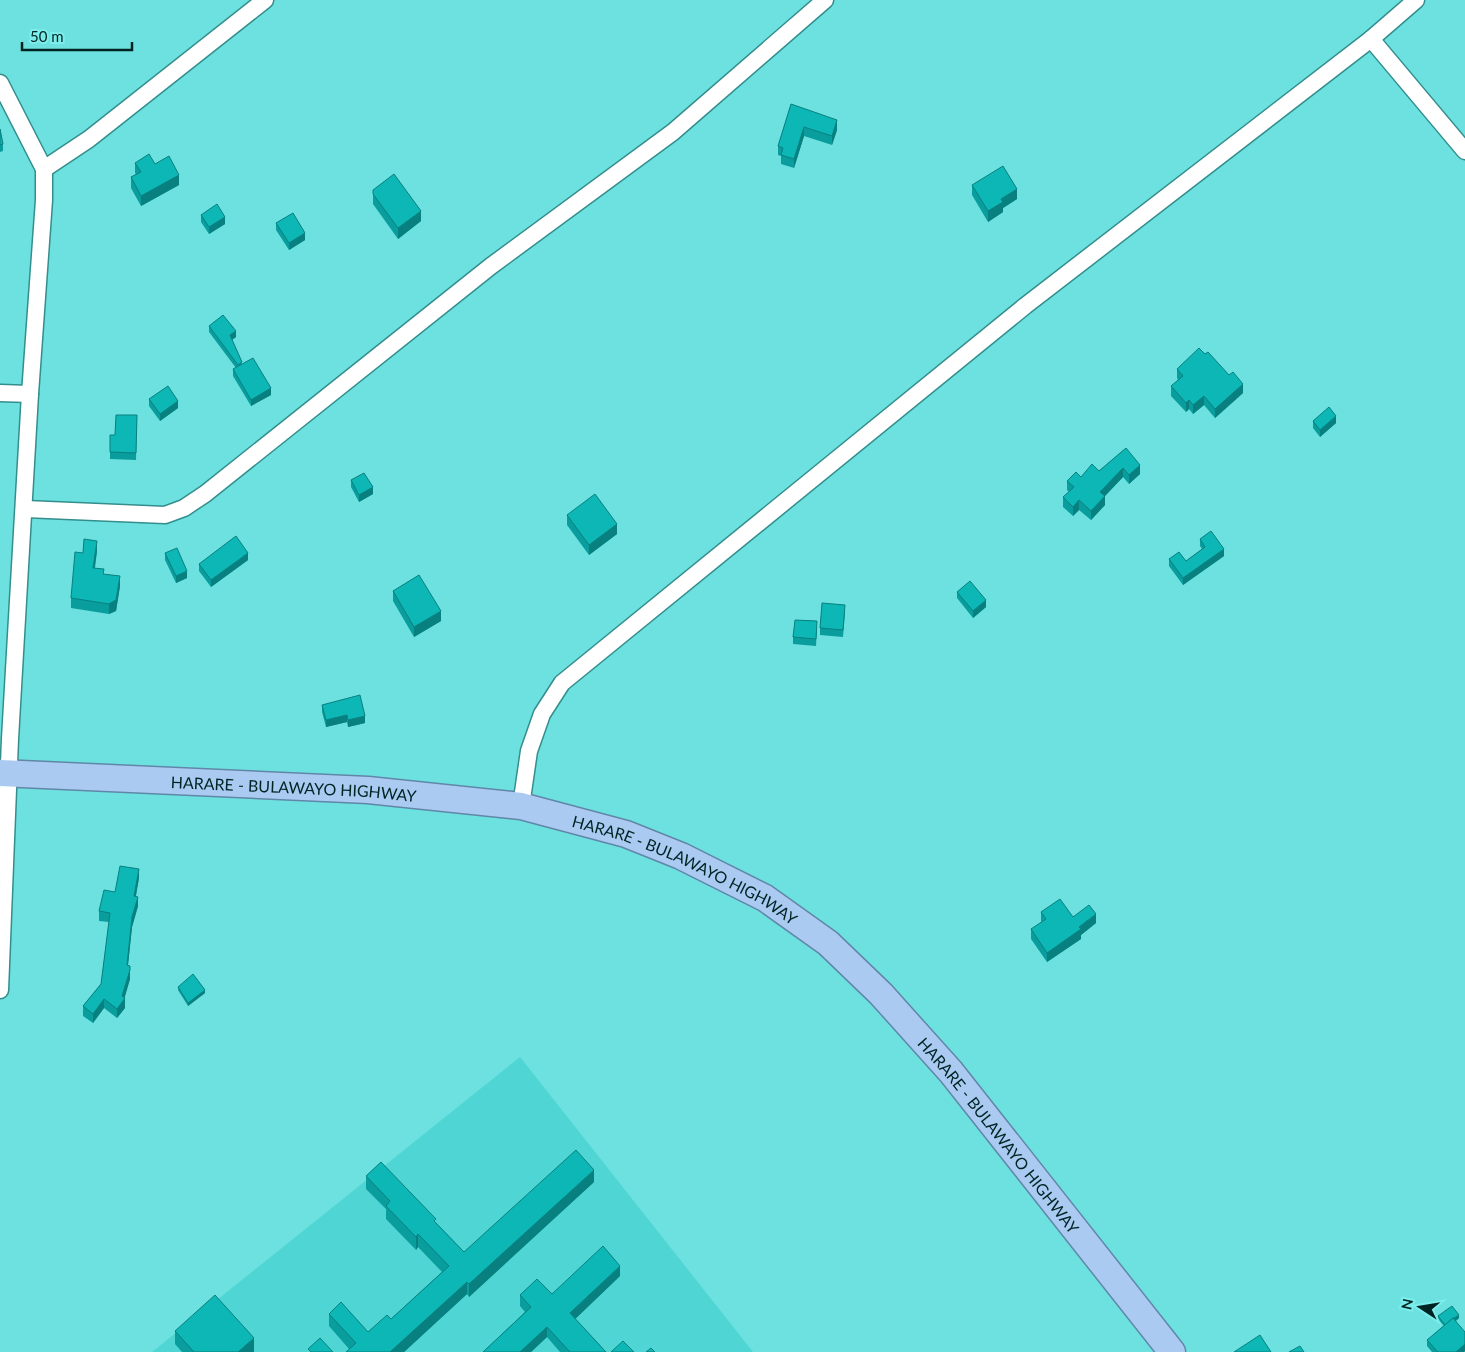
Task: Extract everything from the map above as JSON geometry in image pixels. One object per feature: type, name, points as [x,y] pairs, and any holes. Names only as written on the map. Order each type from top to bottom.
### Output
[{"type":"highway","name":"HARARE - BULAWAYO HIGHWAY","points":[[5,773],[368,790],[521,806],[626,834],[681,856],[765,898],[828,942],[881,994],[951,1072],[1172,1352]]},
{"type":"street","points":[[44,169],[90,138],[266,0]]},
{"type":"street","points":[[25,509],[165,514],[184,508],[205,494],[491,266],[673,132],[824,0]]},
{"type":"street","points":[[521,806],[529,751],[542,714],[562,683],[1025,306],[1371,40],[1416,0]]},
{"type":"street","points":[[1371,40],[1465,151]]},
{"type":"street","points":[[0,83],[44,169],[44,200],[30,394],[25,509],[5,738],[0,990]]},
{"type":"street","points":[[0,393],[30,394]]},
{"type":"shaded area","points":[[520,1057],[753,1352],[152,1352]]},
{"type":"building","points":[[791,104],[837,120],[832,136],[804,127],[794,159],[781,155],[783,148],[778,146]]},
{"type":"building","points":[[0,129],[3,144],[0,145]]},
{"type":"building","points":[[149,154],[155,164],[169,156],[179,175],[141,196],[131,177],[141,172],[135,163]]},
{"type":"building","points":[[1003,166],[1017,189],[1001,199],[1003,202],[988,211],[972,185]]},
{"type":"building","points":[[394,174],[421,211],[398,228],[373,194],[373,190]]},
{"type":"building","points":[[217,204],[225,217],[209,227],[201,215]]},
{"type":"building","points":[[293,213],[305,233],[289,243],[276,223]]},
{"type":"building","points":[[223,315],[236,331],[230,335],[242,362],[238,365],[209,326]]},
{"type":"building","points":[[1199,348],[1205,354],[1208,352],[1229,375],[1233,372],[1243,384],[1215,409],[1204,396],[1193,405],[1189,400],[1186,403],[1171,386],[1183,376],[1177,369]]},
{"type":"building","points":[[253,358],[271,388],[251,400],[233,369]]},
{"type":"building","points":[[168,386],[178,401],[160,414],[149,399]]},
{"type":"building","points":[[1329,407],[1336,416],[1320,430],[1313,421]]},
{"type":"building","points":[[116,415],[137,415],[136,453],[110,452],[110,435],[115,435]]},
{"type":"building","points":[[1126,448],[1140,465],[1129,475],[1123,468],[1100,492],[1105,496],[1091,511],[1079,500],[1073,507],[1063,497],[1074,487],[1067,481],[1076,472],[1081,477],[1092,464],[1099,471]]},
{"type":"building","points":[[364,473],[373,487],[359,495],[351,480]]},
{"type":"building","points":[[595,494],[617,524],[589,545],[567,515]]},
{"type":"building","points":[[1211,531],[1224,549],[1183,578],[1169,559],[1179,552],[1186,561],[1205,547],[1200,539]]},
{"type":"building","points":[[236,536],[248,553],[211,580],[199,564]]},
{"type":"building","points":[[84,539],[97,541],[93,568],[104,569],[103,574],[120,576],[116,600],[109,604],[71,598],[75,552],[83,553]]},
{"type":"building","points":[[177,548],[187,571],[176,576],[165,553]]},
{"type":"building","points":[[419,575],[441,611],[414,627],[393,591]]},
{"type":"building","points":[[970,581],[986,600],[973,611],[957,592]]},
{"type":"building","points":[[822,603],[845,605],[843,630],[820,628]]},
{"type":"building","points":[[795,620],[817,621],[816,639],[793,637]]},
{"type":"building","points":[[360,695],[365,716],[348,720],[347,715],[326,720],[322,705]]},
{"type":"building","points":[[120,866],[139,869],[134,896],[138,897],[132,917],[127,965],[130,966],[130,970],[122,996],[125,998],[117,1009],[104,999],[93,1014],[83,1006],[101,984],[110,913],[99,911],[104,890],[115,892]]},
{"type":"building","points":[[1060,899],[1073,917],[1089,905],[1096,914],[1079,927],[1081,929],[1047,953],[1031,929],[1046,919],[1041,912]]},
{"type":"building","points":[[193,974],[205,990],[188,1003],[178,987]]},
{"type":"building","points":[[576,1150],[594,1170],[469,1284],[467,1282],[390,1352],[346,1352],[356,1343],[329,1314],[341,1302],[368,1332],[387,1315],[391,1319],[449,1266],[418,1234],[416,1237],[386,1206],[390,1201],[366,1176],[381,1162],[436,1219],[434,1221],[464,1252]]},
{"type":"building","points":[[603,1246],[620,1266],[570,1313],[606,1352],[570,1352],[547,1327],[520,1352],[483,1352],[531,1307],[520,1295],[537,1279],[552,1294]]},
{"type":"building","points":[[215,1295],[254,1338],[238,1352],[194,1352],[175,1331]]},
{"type":"building","points":[[1452,1306],[1459,1315],[1445,1325],[1438,1316]]},
{"type":"building","points":[[1453,1318],[1465,1332],[1465,1344],[1456,1352],[1438,1352],[1427,1340]]},
{"type":"building","points":[[1260,1335],[1271,1352],[1234,1352]]},
{"type":"building","points":[[320,1338],[333,1352],[311,1352],[308,1349]]},
{"type":"building","points":[[623,1341],[634,1352],[611,1352]]},
{"type":"building","points":[[1300,1346],[1304,1352],[1289,1352]]},
{"type":"building","points":[[651,1348],[655,1352],[646,1352]]}]
